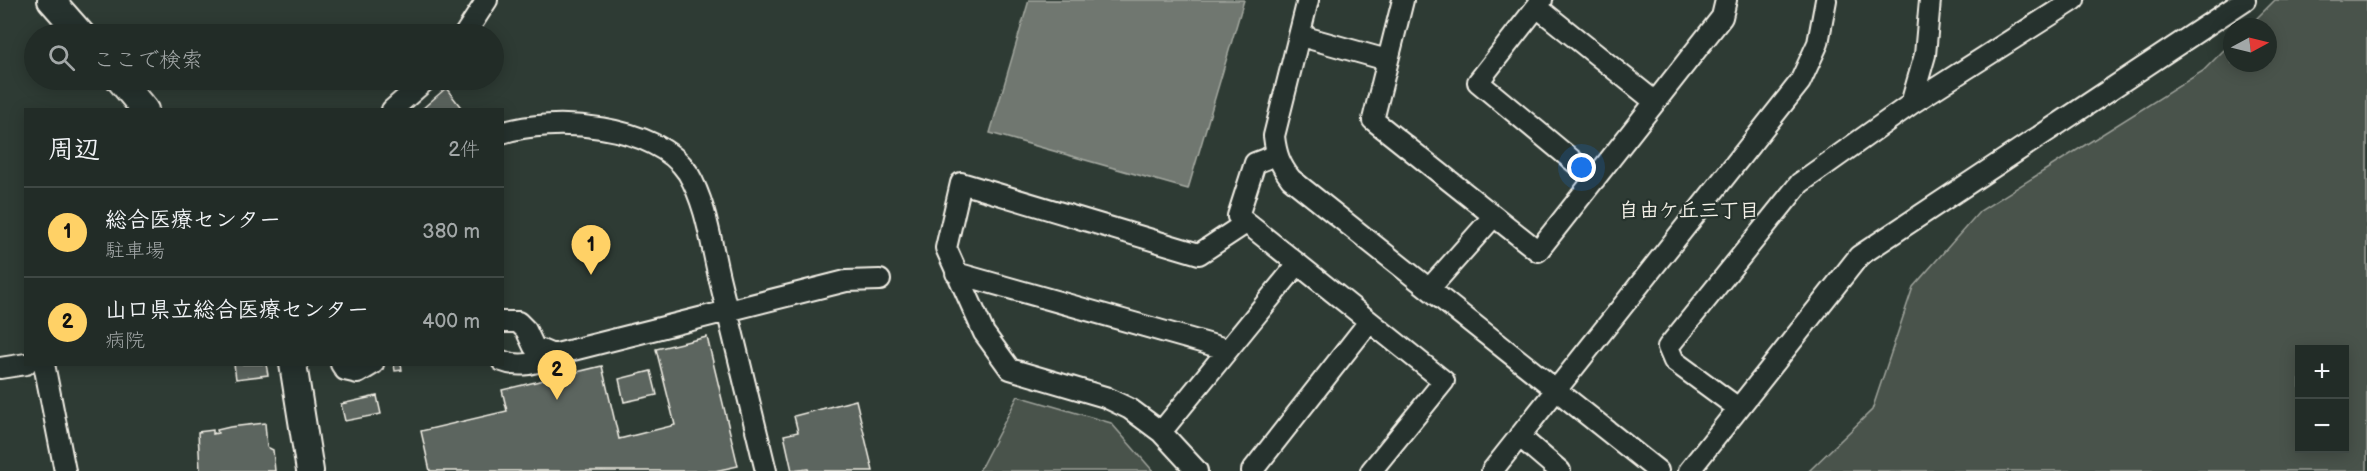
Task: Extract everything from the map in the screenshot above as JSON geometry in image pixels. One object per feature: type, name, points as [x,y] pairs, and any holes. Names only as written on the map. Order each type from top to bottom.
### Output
[{"type":"main road","points":[[51,0],[72,24]]},
{"type":"main road","points":[[128,90],[143,108]]},
{"type":"main road","points":[[293,366],[310,471]]},
{"type":"street","points":[[471,24],[487,0]]},
{"type":"street","points":[[1308,0],[1274,136],[1276,155],[1291,180],[1658,471]]},
{"type":"street","points":[[1403,0],[1373,120],[1493,217],[1538,250],[1722,17],[1726,0]]},
{"type":"street","points":[[1492,471],[1555,388],[1800,82],[1818,43],[1826,0]]},
{"type":"street","points":[[1911,104],[1927,43],[1930,0]]},
{"type":"street","points":[[1738,408],[1674,361],[1668,347],[1800,183],[1911,104],[2074,0]]},
{"type":"street","points":[[1689,471],[1860,256],[2245,0]]},
{"type":"street","points":[[1595,178],[1478,82],[1539,3],[1654,101]]},
{"type":"street","points":[[1300,36],[1387,60]]},
{"type":"street","points":[[395,108],[415,90]]},
{"type":"street","points":[[504,133],[541,125],[571,124],[646,140],[670,155],[687,171],[696,189],[766,471]]},
{"type":"street","points":[[1276,155],[1255,164],[1238,216],[1444,381],[1371,471]]},
{"type":"street","points":[[1197,471],[1161,432],[1130,409],[1105,397],[1010,369],[984,333],[946,248],[961,183],[1199,254],[1246,223]]},
{"type":"street","points":[[1430,289],[1493,217]]},
{"type":"street","points":[[1161,432],[1226,349],[1297,265]]},
{"type":"street","points":[[956,273],[1226,349]]},
{"type":"street","points":[[504,362],[540,363],[553,355],[846,280],[880,280]]},
{"type":"street","points":[[504,322],[518,322],[526,330],[534,347],[553,355]]},
{"type":"street","points":[[1252,471],[1369,322]]},
{"type":"street","points":[[0,368],[24,364]]},
{"type":"street","points":[[44,366],[65,471]]},
{"type":"street","points":[[342,366],[345,370],[358,373],[370,366]]},
{"type":"street","points":[[1519,436],[1560,471]]},
{"type":"shaded area","points":[[1029,0],[1244,0],[1188,189],[990,133]]},
{"type":"shaded area","points":[[2275,0],[2367,0],[2367,471],[1809,471],[1872,410],[1913,287],[1980,211],[2203,71],[2223,51],[2223,72],[2277,72],[2277,18],[2257,18]]},
{"type":"shaded area","points":[[1018,396],[1111,423],[1153,471],[979,471]]},
{"type":"building","points":[[444,90],[448,90],[461,108],[423,108]]},
{"type":"building","points":[[707,337],[738,466],[715,471],[430,471],[421,431],[507,411],[502,390],[602,366],[619,439],[675,425],[656,349]]},
{"type":"building","points":[[234,366],[266,366],[268,375],[236,379]]},
{"type":"building","points":[[394,366],[401,366],[402,370],[395,371]]},
{"type":"building","points":[[651,371],[657,395],[624,402],[619,379]]},
{"type":"building","points":[[377,396],[381,414],[345,421],[341,404]]},
{"type":"building","points":[[856,400],[873,471],[809,471],[808,469],[792,471],[784,435],[798,432],[794,416]]},
{"type":"building","points":[[265,423],[267,447],[273,450],[275,471],[200,471],[198,432],[213,430],[213,434],[218,433],[217,430],[230,427]]},
{"type":"place","name":"総合医療センター","points":[[591,275]]},
{"type":"place","name":"山口県立総合医療センター","points":[[557,400]]},
{"type":"district","name":"自由ケ丘三丁目","points":[[1689,210]]}]
